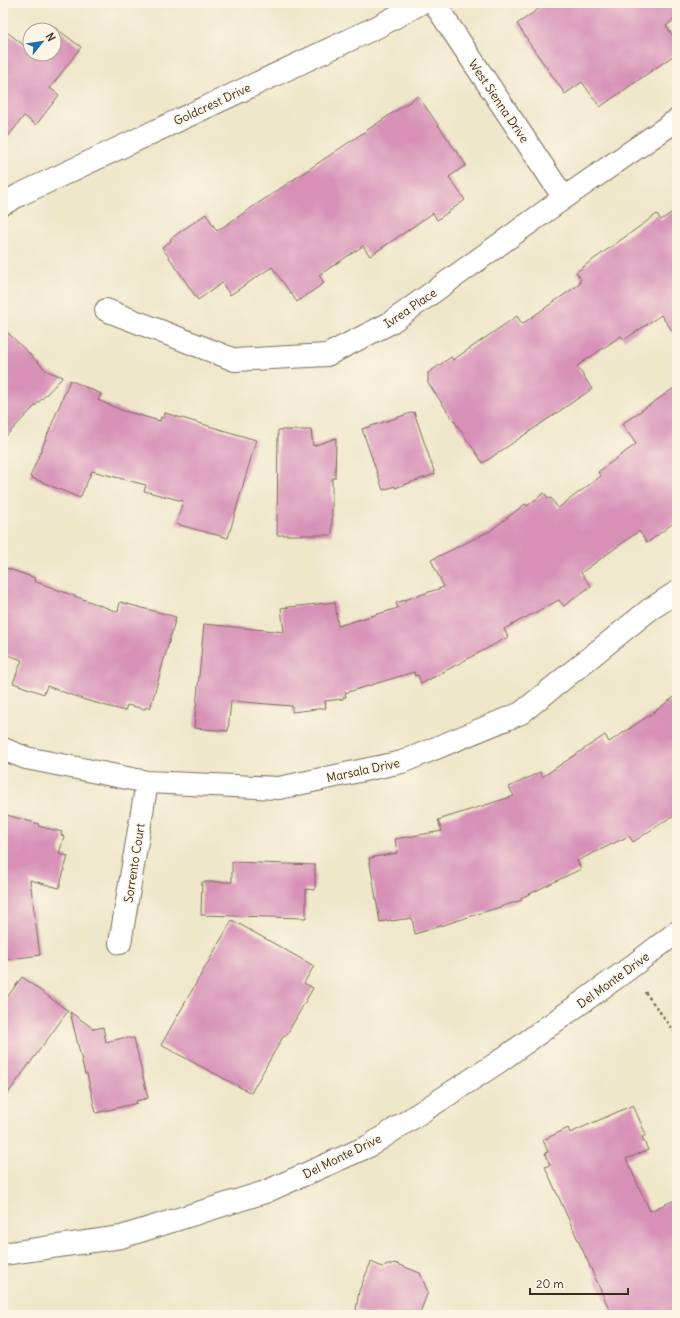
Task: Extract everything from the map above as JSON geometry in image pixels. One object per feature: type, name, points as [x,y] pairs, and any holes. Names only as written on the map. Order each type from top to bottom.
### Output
[{"type":"street","name":"Goldcrest Drive","points":[[3,204],[19,195],[379,26],[421,3]]},
{"type":"street","name":"West Sienna Drive","points":[[434,3],[564,198]]},
{"type":"street","name":"Ivrea Place","points":[[106,310],[235,360],[327,355],[390,323],[564,198],[677,120]]},
{"type":"street","name":"Marsala Drive","points":[[3,749],[26,758],[147,782],[279,788],[402,762],[522,713],[649,610],[677,592]]},
{"type":"street","name":"Sorrento Court","points":[[120,943],[147,782]]},
{"type":"street","name":"Del Monte Drive","points":[[3,1254],[122,1237],[265,1192],[369,1146],[497,1063],[627,970],[677,932]]},
{"type":"path","points":[[627,970],[677,1035]]},
{"type":"building","points":[[547,3],[677,3],[677,17],[666,26],[677,42],[677,53],[600,107],[582,82],[565,94],[517,24]]},
{"type":"building","points":[[3,29],[22,44],[22,62],[62,62],[62,33],[81,47],[50,88],[59,95],[36,125],[24,116],[3,143]]},
{"type":"building","points":[[418,96],[466,165],[449,177],[465,200],[437,220],[433,213],[370,256],[363,246],[319,275],[324,283],[297,302],[272,267],[230,295],[222,283],[198,300],[162,247],[171,241],[170,239],[206,214],[217,231]]},
{"type":"building","points":[[677,209],[677,338],[661,315],[624,340],[621,336],[577,366],[592,389],[483,463],[428,383],[428,373],[451,357],[453,360],[517,316],[522,324],[581,283],[579,281],[581,279],[576,272],[657,214],[661,220]]},
{"type":"building","points":[[3,328],[47,371],[63,377],[3,439]]},
{"type":"building","points":[[70,380],[101,394],[98,400],[121,410],[160,421],[161,417],[164,418],[165,413],[256,440],[228,538],[176,524],[183,501],[144,491],[146,485],[92,471],[80,498],[30,477]]},
{"type":"building","points":[[677,386],[677,520],[647,543],[639,531],[581,573],[591,586],[564,606],[559,600],[504,629],[508,637],[421,684],[418,675],[415,676],[414,672],[345,693],[346,697],[343,697],[343,699],[325,701],[326,708],[292,712],[292,706],[231,701],[228,731],[194,728],[204,624],[284,632],[281,608],[335,602],[338,626],[398,608],[396,603],[444,587],[431,560],[490,531],[525,504],[527,506],[544,493],[549,499],[551,498],[558,508],[601,476],[598,472],[636,444],[622,424]]},
{"type":"building","points":[[414,412],[435,474],[395,488],[395,486],[383,490],[362,429]]},
{"type":"building","points":[[278,430],[311,430],[313,446],[336,438],[335,478],[332,478],[332,535],[277,535]]},
{"type":"building","points":[[3,567],[35,578],[34,581],[118,612],[120,602],[176,617],[150,709],[146,707],[145,709],[127,705],[125,711],[85,700],[47,686],[44,694],[13,683],[22,660],[3,653]]},
{"type":"building","points":[[677,695],[677,813],[633,842],[629,836],[577,861],[581,869],[521,898],[522,900],[415,934],[412,918],[380,922],[369,858],[397,853],[395,839],[442,831],[438,820],[514,796],[509,787],[540,772],[542,777],[605,735],[609,742]]},
{"type":"building","points":[[3,814],[39,824],[38,826],[62,832],[61,835],[64,836],[59,854],[68,856],[59,888],[30,880],[40,955],[3,960]]},
{"type":"building","points":[[232,862],[315,865],[315,890],[306,889],[306,918],[201,915],[202,882],[232,882]]},
{"type":"building","points":[[232,920],[314,966],[304,983],[313,988],[251,1093],[161,1045]]},
{"type":"building","points":[[22,977],[68,1011],[3,1100],[3,1003]]},
{"type":"building","points":[[70,1012],[94,1029],[103,1027],[106,1042],[123,1038],[134,1038],[148,1098],[136,1101],[137,1103],[96,1113]]},
{"type":"building","points":[[633,1105],[646,1135],[642,1137],[648,1150],[626,1159],[650,1211],[677,1199],[677,1315],[612,1315],[545,1167],[550,1165],[545,1153],[548,1152],[543,1140],[568,1128],[570,1133]]},
{"type":"building","points":[[371,1262],[382,1267],[395,1263],[420,1273],[428,1292],[419,1315],[369,1315],[356,1310],[359,1291]]}]
